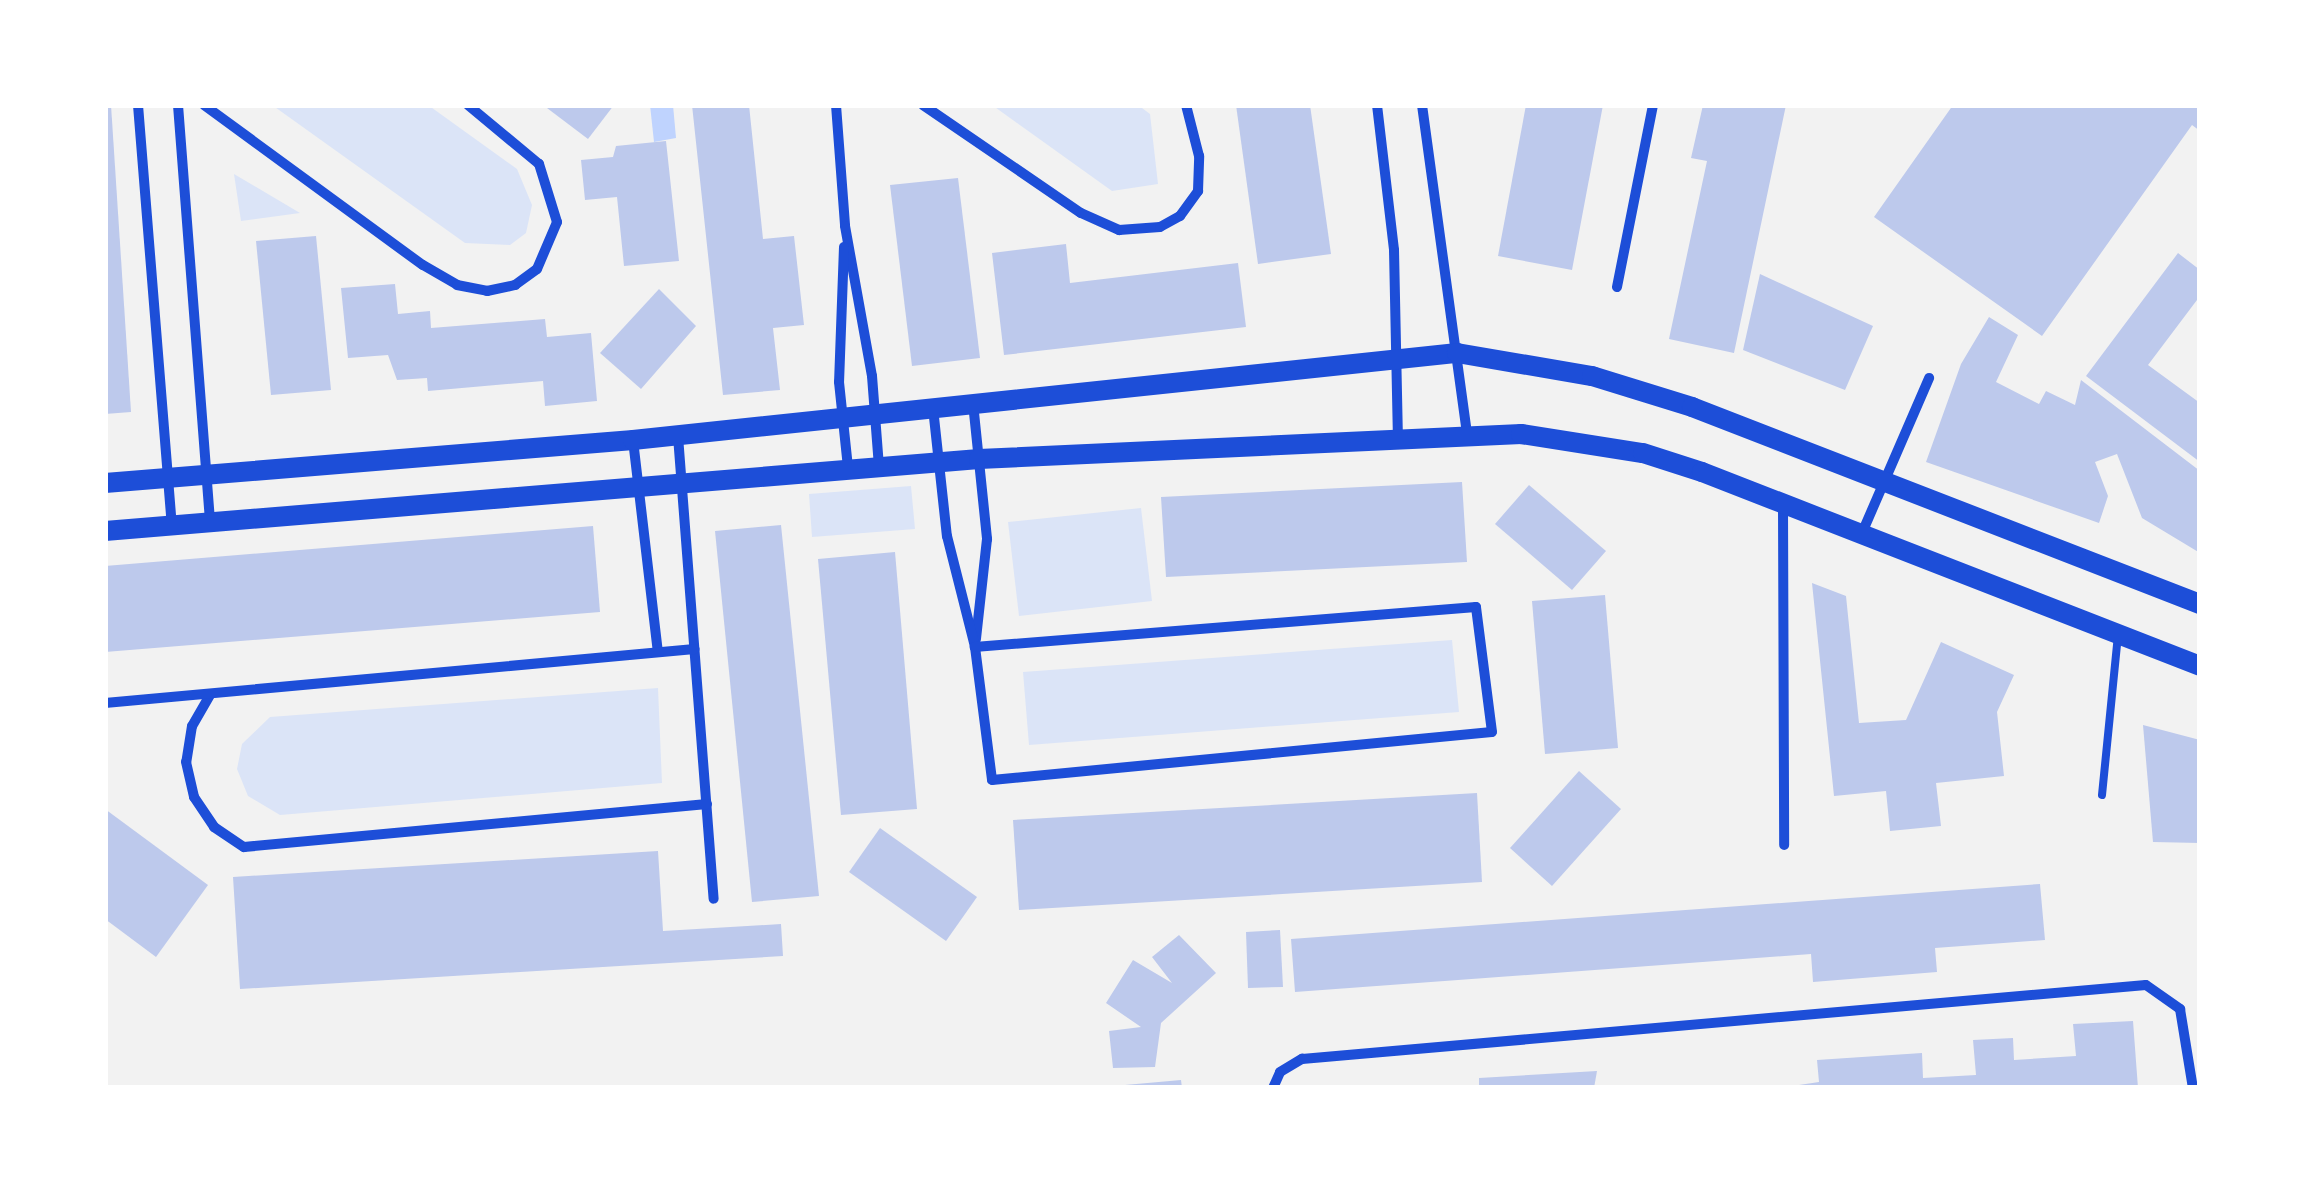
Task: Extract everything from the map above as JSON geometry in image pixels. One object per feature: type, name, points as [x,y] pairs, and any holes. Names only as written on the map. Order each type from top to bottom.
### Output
[{"type":"main road","points":[[105,483],[633,440],[1396,356],[1457,353],[1592,376],[1692,407],[2200,604]]},
{"type":"main road","points":[[105,530],[848,468],[1467,432],[1572,439],[1644,453],[2200,666]]},
{"type":"street","points":[[138,105],[172,524]]},
{"type":"street","points":[[178,105],[210,521]]},
{"type":"street","points":[[204,105],[423,265],[457,286],[487,291],[514,285],[537,269],[557,222],[539,164],[468,105]]},
{"type":"street","points":[[836,105],[845,226],[880,466]]},
{"type":"street","points":[[923,105],[1081,213],[1119,230],[1170,222],[1198,191],[1199,156],[1186,105]]},
{"type":"street","points":[[1378,105],[1387,153],[1398,438]]},
{"type":"street","points":[[1422,105],[1467,432]]},
{"type":"street","points":[[1617,288],[1653,105]]},
{"type":"street","points":[[845,226],[841,417],[848,468]]},
{"type":"street","points":[[1861,536],[1930,378]]},
{"type":"street","points":[[973,402],[987,539],[975,647]]},
{"type":"street","points":[[933,406],[937,462],[975,647],[992,780],[1492,732],[1476,607],[975,647]]},
{"type":"street","points":[[678,435],[714,899]]},
{"type":"street","points":[[633,440],[658,652]]},
{"type":"street","points":[[1783,507],[1784,844]]},
{"type":"street","points":[[105,702],[695,649]]},
{"type":"street","points":[[210,695],[192,726],[190,780],[214,827],[244,846],[707,804]]},
{"type":"street","points":[[1272,1088],[1280,1072],[1302,1058],[2146,985],[2180,1008],[2193,1088]]},
{"type":"lane","points":[[2102,794],[2118,635]]},
{"type":"shaded area","points":[[272,105],[428,105],[517,169],[532,205],[526,233],[510,245],[465,243]]},
{"type":"shaded area","points":[[992,105],[1138,105],[1150,114],[1158,184],[1112,191]]},
{"type":"shaded area","points":[[234,174],[300,213],[241,221]]},
{"type":"shaded area","points":[[911,486],[915,529],[812,537],[809,494]]},
{"type":"shaded area","points":[[1141,508],[1152,601],[1019,616],[1008,522]]},
{"type":"shaded area","points":[[1452,640],[1459,712],[1029,745],[1023,672]]},
{"type":"shaded area","points":[[658,688],[662,783],[280,815],[248,796],[237,769],[242,744],[270,717]]},
{"type":"water","points":[[650,105],[673,105],[676,138],[654,142]]},
{"type":"building","points":[[105,105],[111,105],[131,412],[105,414]]},
{"type":"building","points":[[543,105],[614,105],[588,139]]},
{"type":"building","points":[[692,105],[749,105],[763,239],[794,236],[804,325],[773,328],[780,390],[723,395]]},
{"type":"building","points":[[1236,105],[1310,105],[1331,254],[1258,264]]},
{"type":"building","points":[[1526,105],[1603,105],[1572,270],[1498,256]]},
{"type":"building","points":[[1703,105],[1786,105],[1734,353],[1669,339],[1707,161],[1691,158]]},
{"type":"building","points":[[1953,105],[2200,105],[2200,131],[2192,125],[2042,336],[1874,217]]},
{"type":"building","points":[[666,141],[679,261],[624,266],[617,197],[585,200],[581,160],[613,157],[616,146]]},
{"type":"building","points":[[958,178],[980,358],[912,366],[890,185]]},
{"type":"building","points":[[316,236],[331,390],[271,395],[256,241]]},
{"type":"building","points":[[1066,244],[1070,283],[1238,263],[1246,327],[1004,355],[992,253]]},
{"type":"building","points":[[2178,253],[2200,270],[2200,296],[2148,365],[2200,403],[2200,462],[2086,376]]},
{"type":"building","points":[[1760,274],[1873,326],[1845,390],[1743,350]]},
{"type":"building","points":[[395,284],[398,314],[430,311],[431,328],[545,319],[547,337],[591,333],[597,401],[545,406],[543,381],[428,391],[427,378],[397,380],[388,355],[348,358],[341,288]]},
{"type":"building","points":[[659,289],[696,326],[641,389],[600,353]]},
{"type":"building","points":[[1989,317],[2018,335],[1996,382],[2039,404],[2046,391],[2075,405],[2081,380],[2200,471],[2200,553],[2142,518],[2117,454],[2095,462],[2108,496],[2099,523],[1926,462],[1961,364]]},
{"type":"building","points":[[1462,482],[1467,562],[1166,577],[1161,497]]},
{"type":"building","points":[[1529,485],[1606,551],[1572,590],[1495,524]]},
{"type":"building","points":[[781,525],[819,896],[752,902],[715,531]]},
{"type":"building","points":[[593,526],[600,612],[105,652],[105,566]]},
{"type":"building","points":[[895,552],[917,809],[841,815],[818,559]]},
{"type":"building","points":[[1812,583],[1846,596],[1859,723],[1906,720],[1941,642],[2014,675],[1997,712],[2004,776],[1936,783],[1941,826],[1890,831],[1886,791],[1834,796]]},
{"type":"building","points":[[1605,595],[1618,748],[1545,754],[1532,601]]},
{"type":"building","points":[[2143,725],[2200,740],[2200,843],[2153,842]]},
{"type":"building","points":[[1579,771],[1621,809],[1552,886],[1510,848]]},
{"type":"building","points":[[1477,793],[1482,882],[1019,910],[1013,820]]},
{"type":"building","points":[[105,809],[208,885],[156,957],[105,919]]},
{"type":"building","points":[[880,828],[977,897],[946,941],[849,872]]},
{"type":"building","points":[[658,851],[663,931],[781,924],[783,956],[240,989],[233,877]]},
{"type":"building","points":[[2040,884],[2045,940],[1935,948],[1937,972],[1813,982],[1811,954],[1295,992],[1291,939]]},
{"type":"building","points":[[1280,930],[1283,987],[1248,988],[1246,932]]},
{"type":"building","points":[[1179,935],[1216,973],[1161,1023],[1155,1067],[1113,1068],[1109,1031],[1141,1027],[1106,1003],[1133,960],[1172,983],[1152,957]]},
{"type":"building","points":[[2133,1021],[2138,1088],[1779,1088],[1819,1082],[1817,1060],[1922,1053],[1923,1078],[1976,1075],[1973,1040],[2013,1038],[2014,1060],[2076,1056],[2073,1024]]},
{"type":"building","points":[[1597,1071],[1594,1088],[1479,1088],[1479,1078]]},
{"type":"building","points":[[1181,1080],[1182,1088],[1125,1088],[1125,1085]]}]
